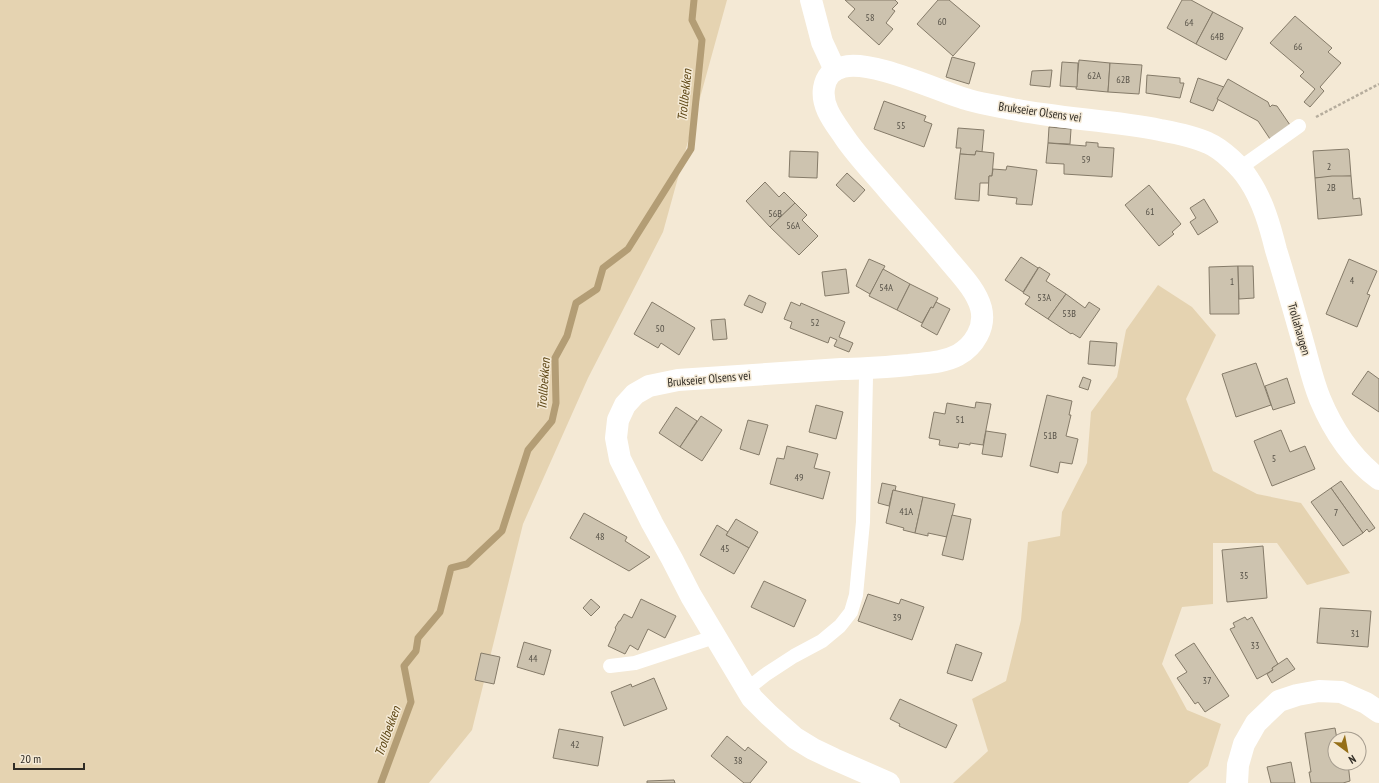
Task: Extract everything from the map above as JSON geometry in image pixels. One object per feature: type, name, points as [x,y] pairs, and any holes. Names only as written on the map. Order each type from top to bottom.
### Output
[{"type":"street","points":[[811,0],[822,42],[835,70]]},
{"type":"street","name":"Brukseier Olsens vei","points":[[889,783],[827,755],[795,738],[752,698],[691,596],[620,459],[616,429],[618,420],[625,405],[635,394],[649,386],[678,380],[841,369],[864,369],[939,362],[958,355],[973,343],[978,336],[982,317],[981,308],[977,298],[966,281],[923,229],[855,152],[831,118],[823,96],[824,87],[829,74],[835,70],[849,65],[872,68],[977,102],[1015,110],[1140,126],[1184,134],[1210,144],[1240,168]]},
{"type":"street","name":"Trollahaugen","points":[[1240,168],[1250,181],[1270,228],[1320,399],[1336,431],[1345,445],[1363,466],[1379,479]]},
{"type":"street","points":[[1237,783],[1238,765],[1244,744],[1256,723],[1270,708],[1280,701],[1297,695],[1319,691],[1341,692],[1366,703],[1379,712]]},
{"type":"lane","points":[[1240,168],[1299,126]]},
{"type":"lane","points":[[747,689],[765,674],[822,641],[840,626],[851,612],[856,595],[863,522],[866,377],[864,369]]},
{"type":"lane","points":[[610,666],[634,663],[714,636]]},
{"type":"path","points":[[1299,126],[1379,84]]},
{"type":"shaded area","points":[[0,0],[727,0],[663,232],[588,378],[523,524],[472,730],[429,783],[0,783]]},
{"type":"shaded area","points":[[1158,285],[1192,307],[1216,335],[1186,399],[1213,471],[1257,494],[1301,503],[1350,573],[1307,585],[1277,543],[1213,543],[1213,604],[1182,607],[1162,664],[1187,710],[1221,724],[1208,766],[1188,783],[953,783],[988,751],[972,699],[1006,681],[1021,620],[1028,542],[1060,536],[1062,512],[1087,463],[1091,412],[1117,377],[1126,330]]},
{"type":"building","points":[[845,0],[895,0],[898,3],[892,9],[895,11],[886,23],[893,29],[879,45],[848,17],[855,9]]},
{"type":"building","points":[[938,0],[949,0],[980,26],[953,56],[917,24]]},
{"type":"building","points":[[1182,0],[1191,0],[1213,12],[1196,44],[1167,28]]},
{"type":"building","points":[[1213,12],[1243,28],[1226,60],[1196,44]]},
{"type":"building","points":[[1295,16],[1332,48],[1328,52],[1341,63],[1320,87],[1324,91],[1310,107],[1304,102],[1315,89],[1300,76],[1304,72],[1270,43]]},
{"type":"building","points":[[952,57],[975,63],[969,84],[946,77]]},
{"type":"building","points":[[1079,60],[1110,63],[1108,92],[1076,89]]},
{"type":"building","points":[[1062,62],[1078,63],[1077,87],[1060,86]]},
{"type":"building","points":[[1110,63],[1142,65],[1139,94],[1108,92]]},
{"type":"building","points":[[1052,70],[1050,87],[1030,85],[1032,71]]},
{"type":"building","points":[[1147,75],[1180,78],[1180,83],[1184,83],[1180,98],[1146,93]]},
{"type":"building","points":[[1198,78],[1224,87],[1213,111],[1190,102]]},
{"type":"building","points":[[1228,79],[1268,102],[1270,107],[1272,105],[1277,106],[1290,125],[1270,139],[1258,121],[1217,99]]},
{"type":"building","points":[[884,101],[926,116],[924,121],[932,124],[924,147],[874,129]]},
{"type":"building","points":[[1049,127],[1071,129],[1070,144],[1048,143]]},
{"type":"building","points":[[958,128],[984,130],[982,152],[976,151],[975,155],[960,154],[961,148],[956,148]]},
{"type":"building","points":[[1086,142],[1098,143],[1098,147],[1114,148],[1112,177],[1064,174],[1064,164],[1046,163],[1048,143],[1086,146]]},
{"type":"building","points":[[1348,149],[1351,176],[1315,178],[1313,151]]},
{"type":"building","points":[[790,151],[818,152],[817,178],[789,177]]},
{"type":"building","points":[[976,151],[994,153],[992,176],[989,176],[989,183],[980,183],[979,201],[955,199],[960,154],[975,155]]},
{"type":"building","points":[[1007,166],[1037,170],[1032,205],[1016,204],[1017,198],[988,195],[989,176],[992,176],[993,169],[1006,170]]},
{"type":"building","points":[[847,173],[865,190],[854,202],[836,185]]},
{"type":"building","points":[[1351,176],[1353,199],[1360,198],[1362,215],[1318,219],[1315,178]]},
{"type":"building","points":[[765,182],[779,197],[784,192],[795,203],[770,227],[746,201]]},
{"type":"building","points":[[1149,185],[1181,224],[1172,232],[1174,234],[1159,246],[1125,205]]},
{"type":"building","points":[[1204,199],[1218,222],[1198,235],[1190,222],[1196,218],[1190,208]]},
{"type":"building","points":[[795,203],[807,215],[802,220],[818,236],[799,255],[770,227]]},
{"type":"building","points":[[1021,257],[1038,268],[1023,292],[1005,280]]},
{"type":"building","points":[[869,259],[885,266],[870,294],[856,286]]},
{"type":"building","points":[[1349,259],[1377,271],[1367,294],[1370,295],[1357,327],[1326,314]]},
{"type":"building","points":[[1238,266],[1239,314],[1210,314],[1209,267]]},
{"type":"building","points":[[1238,266],[1253,266],[1254,298],[1239,299]]},
{"type":"building","points":[[1039,267],[1050,274],[1046,281],[1066,294],[1048,319],[1025,304],[1030,297],[1023,293]]},
{"type":"building","points":[[846,269],[849,293],[825,296],[822,272]]},
{"type":"building","points":[[883,269],[910,284],[897,310],[869,296]]},
{"type":"building","points":[[910,284],[938,298],[922,323],[897,310]]},
{"type":"building","points":[[1066,294],[1085,308],[1089,302],[1100,309],[1080,338],[1048,319]]},
{"type":"building","points":[[749,295],[766,303],[762,313],[744,305]]},
{"type":"building","points":[[652,302],[695,328],[679,355],[661,343],[658,348],[634,334]]},
{"type":"building","points":[[791,302],[800,306],[801,303],[845,322],[839,337],[853,343],[849,352],[834,346],[837,340],[830,337],[828,343],[790,328],[792,322],[784,319]]},
{"type":"building","points":[[936,302],[950,309],[937,335],[921,326],[931,307],[933,308]]},
{"type":"building","points":[[725,319],[727,339],[713,340],[711,320]]},
{"type":"building","points":[[1090,341],[1117,343],[1115,366],[1088,364]]},
{"type":"building","points":[[1256,363],[1271,405],[1236,417],[1222,374]]},
{"type":"building","points":[[1368,371],[1379,379],[1379,412],[1352,394]]},
{"type":"building","points":[[1083,377],[1091,380],[1088,390],[1079,387]]},
{"type":"building","points":[[1287,378],[1295,403],[1273,410],[1265,386]]},
{"type":"building","points":[[1047,395],[1072,401],[1069,415],[1071,415],[1066,436],[1078,439],[1072,464],[1060,462],[1058,473],[1030,466]]},
{"type":"building","points":[[976,402],[991,404],[983,445],[959,443],[958,448],[939,445],[940,440],[929,438],[934,412],[945,414],[947,403],[975,408]]},
{"type":"building","points":[[816,405],[843,412],[836,439],[809,432]]},
{"type":"building","points":[[676,407],[697,421],[680,447],[659,433]]},
{"type":"building","points":[[701,416],[722,430],[702,461],[680,447]]},
{"type":"building","points":[[748,420],[768,425],[759,455],[740,449]]},
{"type":"building","points":[[1281,430],[1290,452],[1305,446],[1315,469],[1272,486],[1254,441]]},
{"type":"building","points":[[986,431],[1006,434],[1002,457],[982,454]]},
{"type":"building","points":[[787,446],[818,454],[814,468],[830,472],[823,499],[770,484],[777,458],[784,459]]},
{"type":"building","points":[[1341,481],[1375,528],[1369,532],[1367,529],[1363,533],[1331,488]]},
{"type":"building","points":[[882,483],[896,486],[895,491],[893,490],[889,506],[878,503]]},
{"type":"building","points":[[1331,488],[1363,533],[1343,546],[1311,502]]},
{"type":"building","points":[[893,490],[923,497],[915,533],[886,523]]},
{"type":"building","points":[[923,497],[955,504],[947,537],[928,533],[928,536],[915,533]]},
{"type":"building","points":[[584,513],[627,537],[625,541],[650,557],[629,571],[570,538]]},
{"type":"building","points":[[952,515],[971,519],[963,560],[942,555]]},
{"type":"building","points":[[736,519],[758,532],[749,548],[726,535]]},
{"type":"building","points":[[717,525],[728,532],[726,535],[749,548],[734,574],[700,555]]},
{"type":"building","points":[[1263,546],[1267,598],[1227,602],[1222,550]]},
{"type":"building","points":[[764,581],[806,600],[794,627],[751,607]]},
{"type":"building","points":[[868,594],[899,604],[901,599],[924,607],[912,640],[858,621]]},
{"type":"building","points":[[591,599],[600,607],[591,616],[583,608]]},
{"type":"building","points":[[641,599],[676,616],[665,638],[648,629],[638,650],[630,645],[625,654],[608,646],[619,621],[624,614],[632,618]]},
{"type":"building","points":[[1320,608],[1371,611],[1368,647],[1317,643]]},
{"type":"building","points":[[1245,617],[1247,620],[1252,617],[1278,664],[1272,668],[1273,670],[1257,679],[1230,629],[1235,627],[1233,623]]},
{"type":"building","points":[[524,642],[551,650],[544,675],[517,667]]},
{"type":"building","points":[[1194,643],[1229,696],[1205,712],[1198,702],[1195,704],[1177,678],[1187,672],[1175,655]]},
{"type":"building","points":[[956,644],[982,653],[972,681],[947,673]]},
{"type":"building","points":[[481,653],[500,657],[494,684],[475,680]]},
{"type":"building","points":[[1287,658],[1295,669],[1272,683],[1267,674],[1273,670],[1272,668]]},
{"type":"building","points":[[654,678],[667,709],[624,726],[611,692],[631,684],[632,687]]},
{"type":"building","points":[[900,699],[957,725],[946,748],[899,726],[900,724],[890,719]]},
{"type":"building","points":[[1335,728],[1336,731],[1327,731],[1327,771],[1349,771],[1350,781],[1343,783],[1311,783],[1309,772],[1311,772],[1305,733]]},
{"type":"building","points":[[559,729],[603,737],[598,766],[553,758]]},
{"type":"building","points":[[727,736],[745,751],[748,747],[767,762],[750,783],[744,783],[711,756]]},
{"type":"building","points":[[1291,762],[1295,783],[1271,783],[1267,767]]},
{"type":"building","points":[[674,780],[675,783],[647,783],[647,781]]},
{"type":"waterway","name":"Trollbekken","points":[[381,783],[411,702],[404,666],[416,651],[418,638],[440,612],[451,568],[467,564],[502,531],[528,450],[552,421],[556,403],[555,358],[567,336],[576,303],[597,289],[603,268],[628,249],[691,149],[702,40],[692,20],[694,0]]}]
